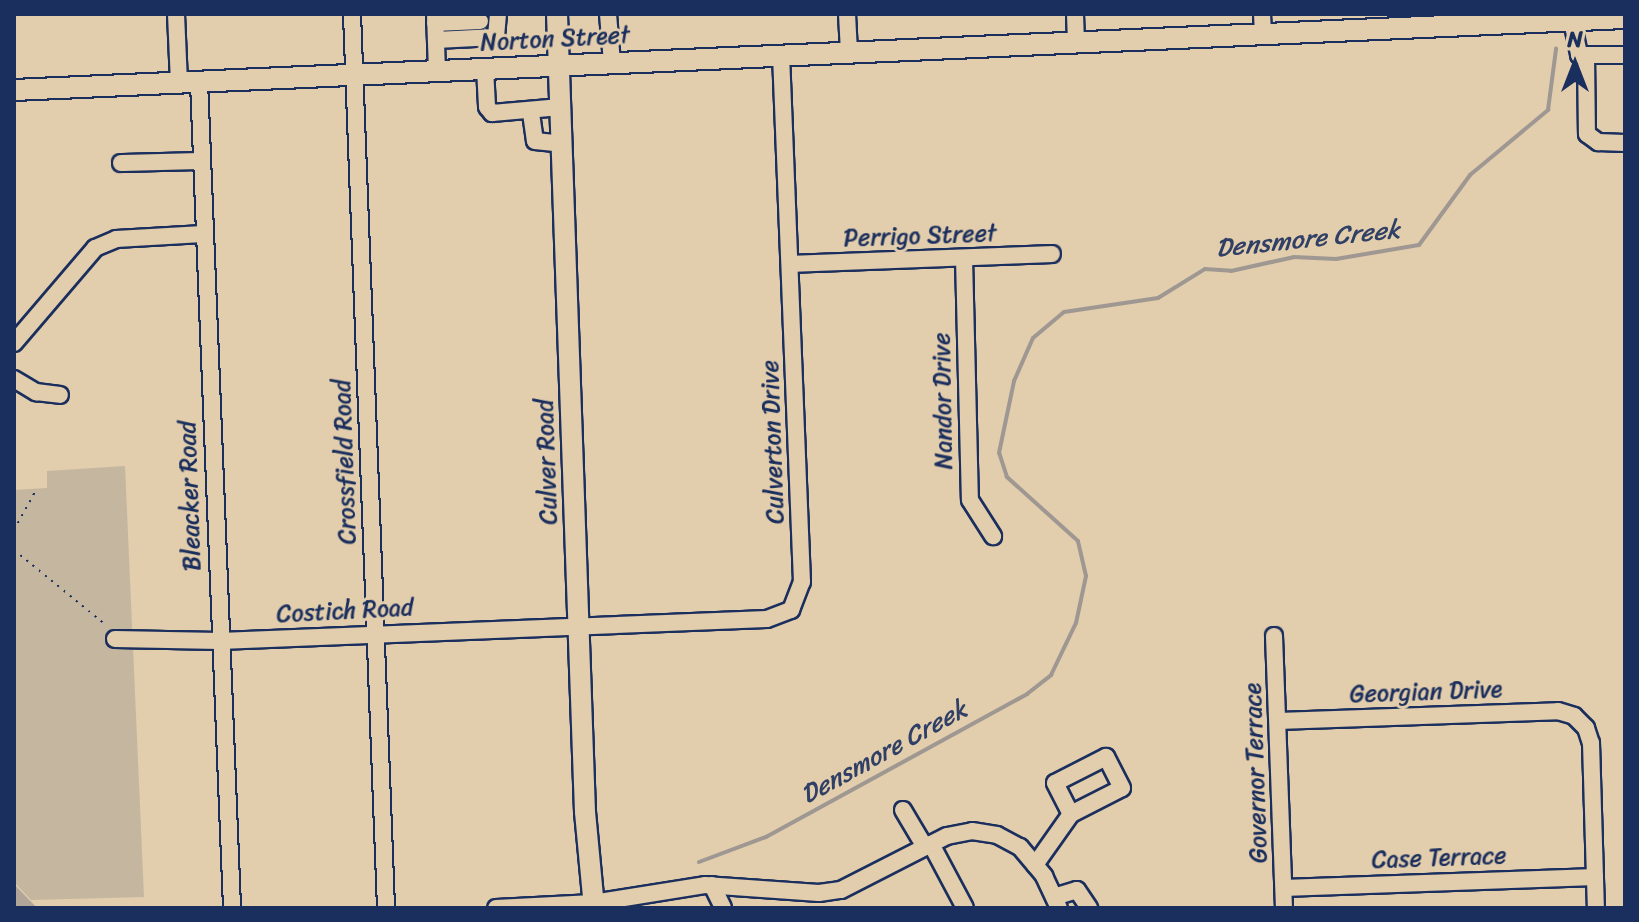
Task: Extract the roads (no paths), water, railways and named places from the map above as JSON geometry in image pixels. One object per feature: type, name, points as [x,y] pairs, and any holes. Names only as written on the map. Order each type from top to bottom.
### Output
[{"type":"main road","name":"Culver Road","points":[[557,14],[578,626],[593,906]]},
{"type":"main road","name":"Norton Street","points":[[14,90],[1076,42],[1262,24],[1625,18]]},
{"type":"street","name":"Bleacker Road","points":[[176,14],[201,161],[232,908]]},
{"type":"street","name":"Crossfield Road","points":[[352,14],[386,908]]},
{"type":"street","points":[[436,40],[496,37],[498,14]]},
{"type":"street","points":[[608,14],[612,63]]},
{"type":"street","points":[[847,14],[849,52]]},
{"type":"street","points":[[1075,14],[1076,42]]},
{"type":"street","points":[[437,71],[435,18],[480,21]]},
{"type":"street","points":[[1572,21],[1579,55],[1625,55]]},
{"type":"street","name":"Culverton Drive","points":[[578,626],[767,619],[795,605],[802,582],[781,55]]},
{"type":"street","points":[[1586,55],[1587,134],[1598,142],[1625,143]]},
{"type":"street","points":[[485,68],[488,111],[531,113],[561,107]]},
{"type":"street","points":[[531,113],[535,141],[562,144]]},
{"type":"street","points":[[121,163],[201,161]]},
{"type":"street","points":[[14,343],[95,248],[116,239],[203,234]]},
{"type":"street","name":"Perrigo Street","points":[[790,264],[1052,254]]},
{"type":"street","name":"Nandor Drive","points":[[964,258],[970,500],[993,536]]},
{"type":"street","points":[[14,379],[28,390],[60,395]]},
{"type":"street","name":"Costich Road","points":[[114,635],[220,641],[578,626]]},
{"type":"street","name":"Governor Terrace","points":[[1274,636],[1284,908]]},
{"type":"street","name":"Georgian Drive","points":[[1278,721],[1558,711],[1574,716],[1586,728],[1591,743],[1595,877]]},
{"type":"street","points":[[903,810],[928,845],[965,908]]},
{"type":"street","points":[[1035,865],[1071,814]]},
{"type":"street","points":[[496,908],[593,906],[649,890],[712,885],[822,901],[928,845],[972,831],[997,835],[1020,847],[1035,865],[1056,903],[1077,890],[1089,908]]},
{"type":"street","points":[[1595,877],[1596,908]]},
{"type":"street","name":"Case Terrace","points":[[1284,888],[1595,877]]},
{"type":"street","points":[[712,885],[723,908]]},
{"type":"waterway","name":"Densmore Creek","points":[[699,862],[766,837],[1027,694],[1051,675],[1076,623],[1086,576],[1078,541],[1007,477],[999,453],[1014,381],[1033,338],[1064,312],[1158,298],[1205,269],[1231,271],[1294,257],[1336,259],[1419,245],[1470,175],[1548,110],[1556,49]]}]
